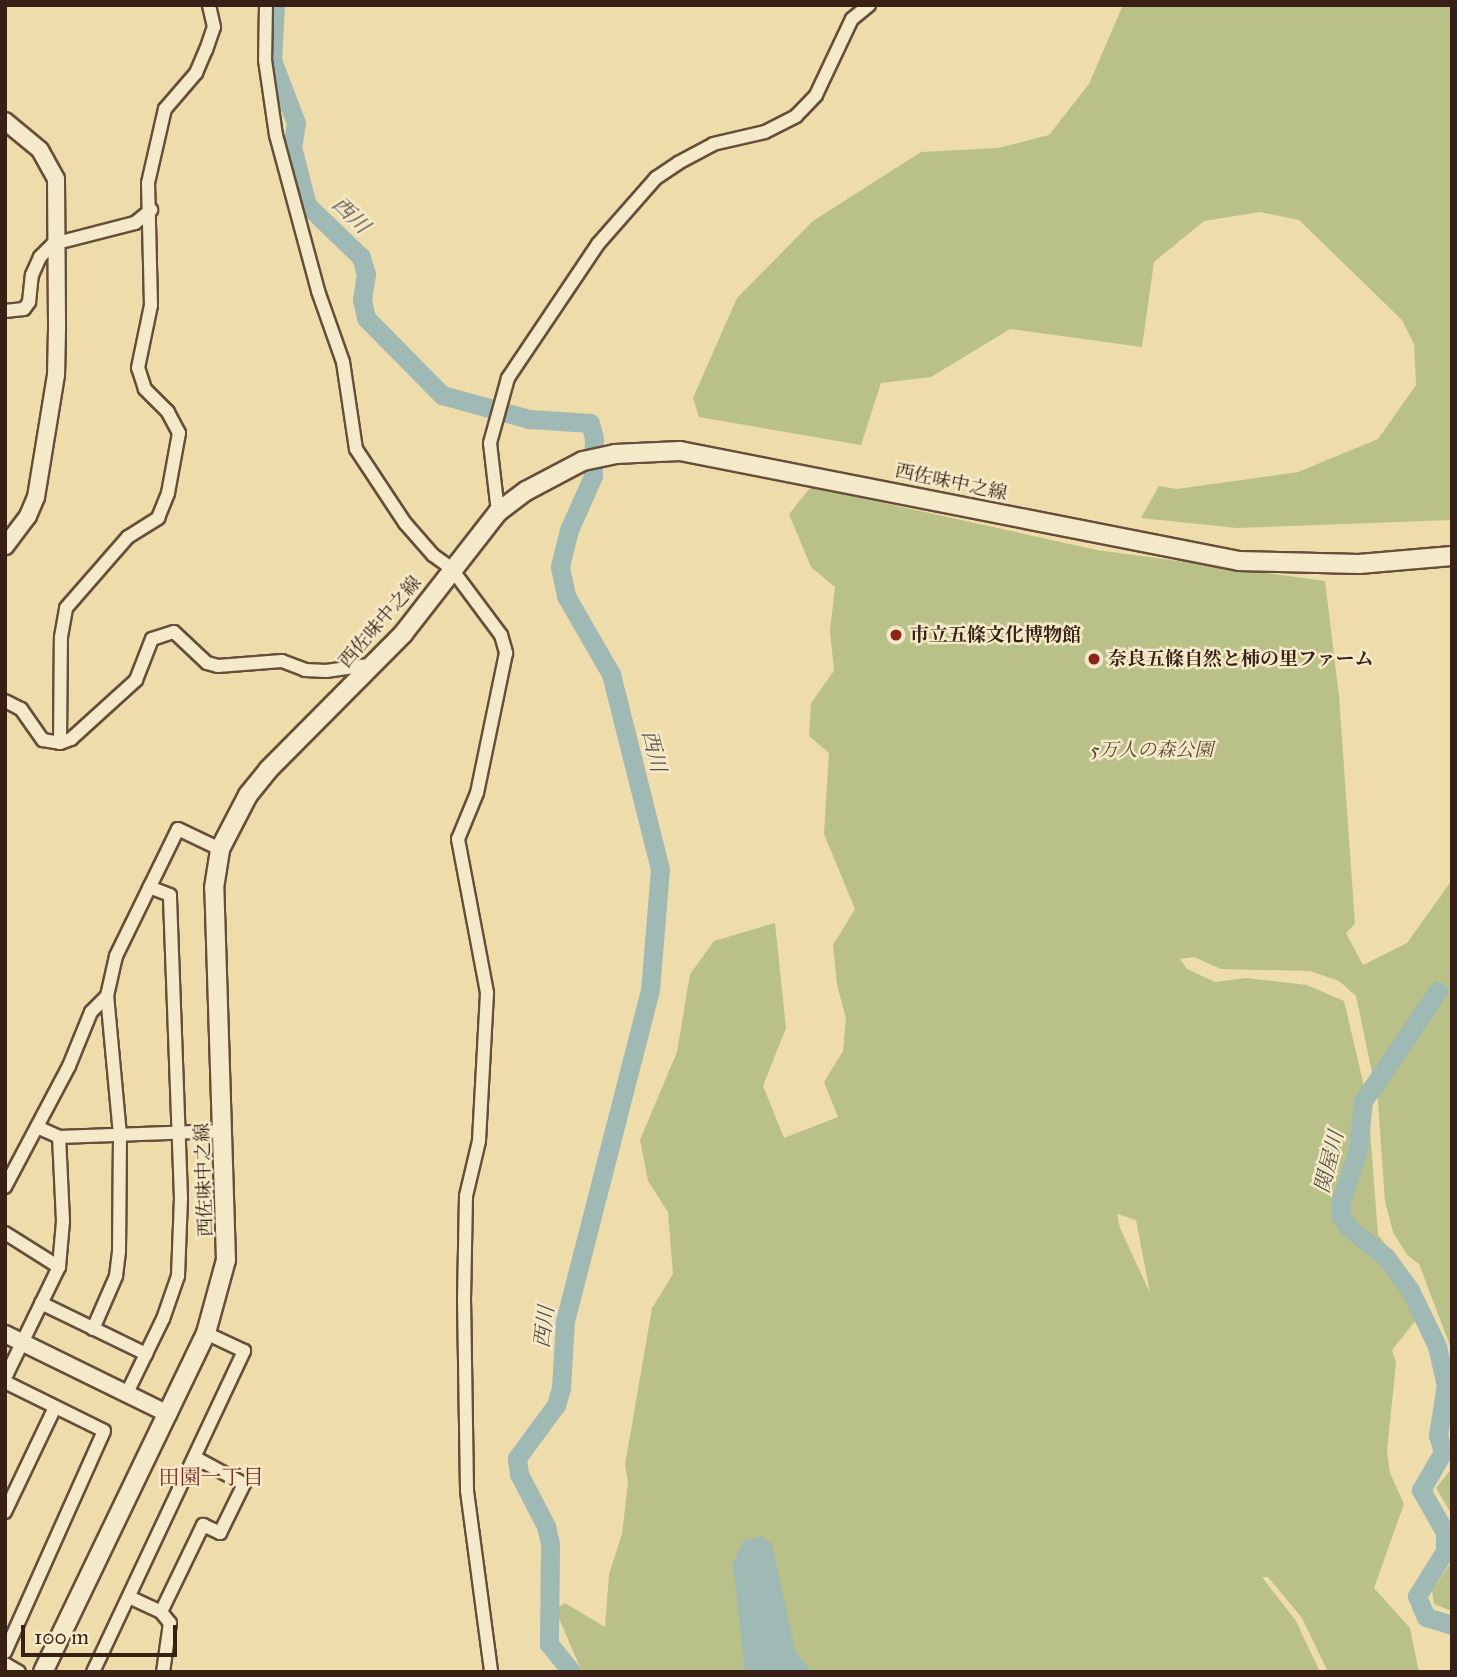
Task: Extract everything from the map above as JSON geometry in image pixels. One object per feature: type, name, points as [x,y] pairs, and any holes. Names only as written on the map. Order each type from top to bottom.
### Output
[{"type":"main road","name":"西佐味中之線","points":[[43,1672],[205,1333],[226,1260],[214,888],[220,849],[248,795],[268,770],[375,664],[426,606],[451,568],[498,512],[526,491],[583,461],[615,454],[711,454],[1239,561],[1359,564],[1452,556]]},
{"type":"street","points":[[60,743],[61,637],[66,608],[128,537],[158,518],[168,493],[179,433],[168,412],[145,389],[138,368],[150,328],[151,210],[148,183],[165,109],[196,73],[214,27],[209,5]]},
{"type":"street","points":[[266,5],[264,38],[276,135],[318,291],[343,362],[356,449],[405,523],[433,555],[451,568],[501,635],[506,653],[477,793],[458,838],[487,993],[479,1142],[466,1196],[464,1298],[467,1491],[491,1672]]},
{"type":"street","points":[[498,512],[490,443],[508,378],[598,244],[656,178],[678,163],[713,144],[765,132],[796,116],[816,95],[852,19],[869,5]]},
{"type":"street","points":[[5,121],[40,150],[56,179],[53,244],[56,375],[41,476],[28,516],[5,546]]},
{"type":"street","points":[[5,311],[24,309],[29,302],[32,275],[40,257],[53,244],[135,223],[151,210]]},
{"type":"street","points":[[5,701],[21,709],[43,740],[60,743],[71,739],[136,680],[144,651],[163,633],[184,637],[207,663],[218,666],[282,661],[305,670],[326,671],[375,664]]},
{"type":"street","points":[[93,1329],[116,1276],[120,1135],[107,996],[116,956],[178,829],[220,849]]},
{"type":"street","points":[[127,1393],[178,1276],[181,1198],[170,895],[149,887]]},
{"type":"street","points":[[5,1187],[37,1127],[91,1012],[107,996]]},
{"type":"street","points":[[37,1127],[59,1137],[223,1131]]},
{"type":"street","points":[[5,1652],[104,1431],[5,1380],[59,1267],[63,1221],[59,1137]]},
{"type":"street","points":[[5,1233],[59,1267]]},
{"type":"street","points":[[41,1303],[146,1354]]},
{"type":"street","points":[[93,1672],[196,1458],[244,1351],[205,1333]]},
{"type":"street","points":[[5,1334],[168,1414]]},
{"type":"street","points":[[5,1512],[55,1407]]},
{"type":"street","points":[[161,1612],[202,1525],[220,1533],[244,1484],[196,1458]]},
{"type":"street","points":[[129,1597],[161,1612],[170,1623],[163,1672]]},
{"type":"street","points":[[5,1664],[19,1672]]},
{"type":"green space","points":[[1123,5],[1452,5],[1452,520],[1237,528],[1141,518],[1159,486],[1177,489],[1298,472],[1378,439],[1416,385],[1414,344],[1402,320],[1299,220],[1260,212],[1204,221],[1154,262],[1142,347],[1010,329],[931,377],[881,383],[861,445],[699,417],[693,398],[737,298],[813,221],[921,152],[998,148],[1049,135],[1089,84]]},
{"type":"green space","name":"5万人の森公園","points":[[811,487],[1097,550],[1325,581],[1339,696],[1355,924],[1346,933],[1363,965],[1407,943],[1452,880],[1452,1351],[1419,1264],[1407,1255],[1393,1232],[1385,1202],[1378,1101],[1356,996],[1339,981],[1310,971],[1221,969],[1194,957],[1180,959],[1187,969],[1215,982],[1246,978],[1307,985],[1344,1001],[1368,1103],[1378,1235],[1413,1279],[1417,1319],[1392,1350],[1396,1363],[1387,1451],[1390,1473],[1404,1504],[1374,1588],[1410,1628],[1419,1672],[1328,1672],[1302,1618],[1268,1577],[1262,1577],[1296,1621],[1320,1672],[582,1672],[555,1609],[565,1603],[605,1627],[609,1574],[622,1534],[628,1482],[625,1465],[652,1308],[673,1274],[668,1212],[648,1181],[640,1140],[677,1052],[690,974],[714,941],[775,923],[786,1028],[763,1086],[784,1138],[838,1117],[824,1082],[843,1051],[846,1018],[837,985],[833,945],[855,909],[824,834],[829,753],[809,736],[811,703],[834,671],[830,631],[835,587],[811,567],[789,514]],"holes":[[[1117,1214],[1136,1220],[1150,1293],[1120,1228]]]},
{"type":"green space","points":[[1452,1468],[1452,1515],[1436,1488]]},
{"type":"green space","points":[[1452,1561],[1452,1611],[1434,1604],[1432,1591]]},
{"type":"water","points":[[762,1536],[772,1544],[795,1650],[811,1672],[745,1672],[733,1563],[744,1540]]},
{"type":"waterway","name":"西川","points":[[275,5],[272,60],[296,123],[292,147],[307,205],[361,257],[366,274],[362,300],[366,318],[442,395],[529,419],[590,423],[594,438],[593,476],[569,530],[560,567],[566,596],[611,674],[660,869],[650,990],[565,1320],[561,1388],[556,1405],[517,1458],[519,1474],[546,1526],[550,1544],[549,1644],[572,1672]]},
{"type":"waterway","name":"関屋川","points":[[1438,991],[1363,1101],[1358,1150],[1341,1201],[1341,1216],[1349,1228],[1386,1257],[1410,1290],[1437,1346],[1446,1384],[1438,1435],[1443,1452],[1421,1490],[1445,1532],[1445,1551],[1417,1596],[1426,1617],[1452,1625]]},
{"type":"place","name":"市立五條文化博物館","points":[[896,635]]},
{"type":"place","name":"奈良五條自然と柿の里ファーム","points":[[1094,659]]},
{"type":"district","name":"田園一丁目","points":[[211,1477]]}]
